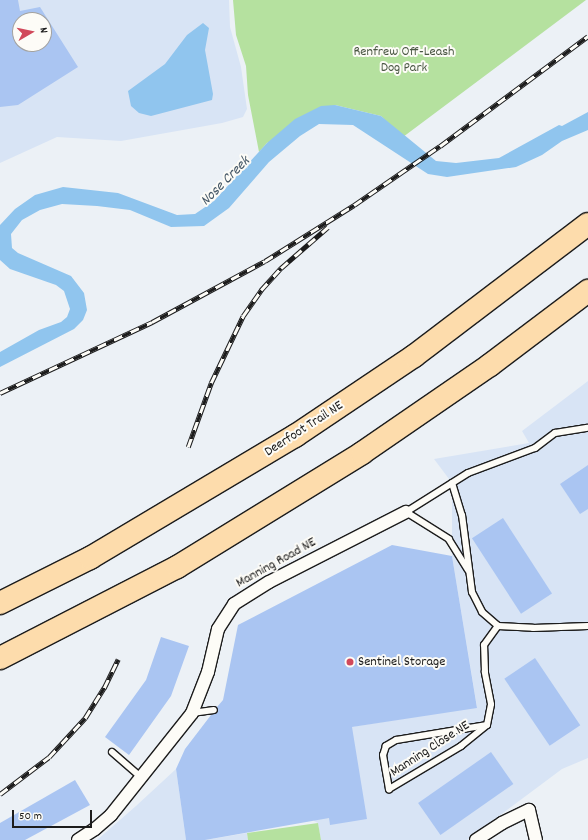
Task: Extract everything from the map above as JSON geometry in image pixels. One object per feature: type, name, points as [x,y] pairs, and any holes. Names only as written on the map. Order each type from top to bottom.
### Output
[{"type":"highway","name":"Deerfoot Trail NE","points":[[0,603],[90,558],[296,436],[414,356],[588,224]]},
{"type":"highway","points":[[0,658],[177,567],[362,453],[490,365],[588,291]]},
{"type":"highway","points":[[0,594],[90,558]]},
{"type":"street","name":"Manning Road NE","points":[[78,840],[93,836],[142,778],[192,713],[208,672],[218,629],[234,604],[269,582],[406,512]]},
{"type":"street","points":[[476,840],[502,823],[529,810],[536,840]]},
{"type":"lane","points":[[468,570],[449,539],[406,512],[452,483],[484,466],[535,448],[554,433],[588,428]]},
{"type":"lane","points":[[452,483],[462,515],[472,592],[482,612],[498,626],[533,628],[588,626]]},
{"type":"lane","name":"Manning Close NE","points":[[486,725],[396,740],[386,746],[383,754],[389,789],[461,746],[486,725],[491,704],[485,672],[484,645],[498,626]]},
{"type":"lane","points":[[192,713],[214,710]]},
{"type":"lane","points":[[112,752],[142,778]]},
{"type":"shaded area","points":[[0,0],[229,0],[230,27],[241,67],[247,109],[243,117],[222,123],[121,141],[57,137],[0,163]]},
{"type":"shaded area","points":[[588,381],[588,758],[562,769],[467,840],[321,840],[318,823],[314,821],[300,735],[477,707],[452,556],[452,483],[434,459],[529,443],[522,431]]},
{"type":"shaded area","points":[[176,769],[186,840],[97,840],[136,806]]},
{"type":"shaded area","points":[[247,833],[248,840],[205,840]]},
{"type":"green space","name":"Renfrew Off-Leash Dog Park","points":[[233,0],[586,0],[403,137],[381,116],[335,105],[267,143],[259,152],[248,95],[246,66],[236,35]]},
{"type":"green space","points":[[318,823],[321,840],[248,840],[247,833]]},
{"type":"water","points":[[203,23],[209,28],[205,50],[213,94],[212,100],[151,116],[139,113],[131,106],[128,91],[165,64],[187,35]]},
{"type":"water","points":[[335,105],[381,116],[436,161],[456,163],[499,158],[559,125],[562,126],[588,112],[588,130],[562,141],[542,155],[516,167],[447,177],[428,174],[353,125],[319,124],[300,136],[269,162],[229,208],[204,226],[171,227],[130,210],[97,206],[62,204],[40,210],[22,220],[11,234],[12,248],[18,253],[71,276],[84,293],[87,310],[83,320],[74,329],[0,367],[0,352],[39,330],[61,322],[67,317],[70,309],[64,291],[56,285],[10,269],[0,260],[0,225],[15,209],[35,195],[63,187],[118,193],[177,215],[195,214],[214,201],[267,143],[295,119],[321,106]]},
{"type":"building","points":[[0,0],[18,0],[20,11],[40,7],[43,12],[12,12],[12,52],[52,52],[52,26],[78,67],[18,105],[0,107]]},
{"type":"building","points":[[588,465],[588,509],[580,514],[560,484]]},
{"type":"building","points":[[503,518],[552,593],[521,614],[472,538]]},
{"type":"building","name":"Sentinel Storage","points":[[392,545],[452,556],[477,708],[352,727],[367,819],[330,825],[329,818],[205,840],[186,840],[176,769],[185,749],[211,715],[218,712],[217,707],[223,700],[238,625]]},
{"type":"building","points":[[161,637],[189,646],[171,696],[129,755],[105,737],[146,680]]},
{"type":"building","points":[[535,658],[580,725],[550,746],[504,679]]},
{"type":"building","points":[[491,752],[513,784],[440,835],[418,803]]},
{"type":"building","points":[[75,780],[90,805],[25,840],[0,840],[0,823]]},
{"type":"railway","points":[[0,393],[152,322],[265,261],[354,205],[440,146],[588,36]]},
{"type":"railway","points":[[188,447],[211,383],[243,316],[261,290],[281,268],[328,227]]},
{"type":"railway","points":[[0,794],[49,757],[85,718],[104,688],[118,659]]},
{"type":"place","name":"Sentinel Storage","points":[[350,662]]},
{"type":"water label","name":"Nose Creek","points":[[226,182]]}]
